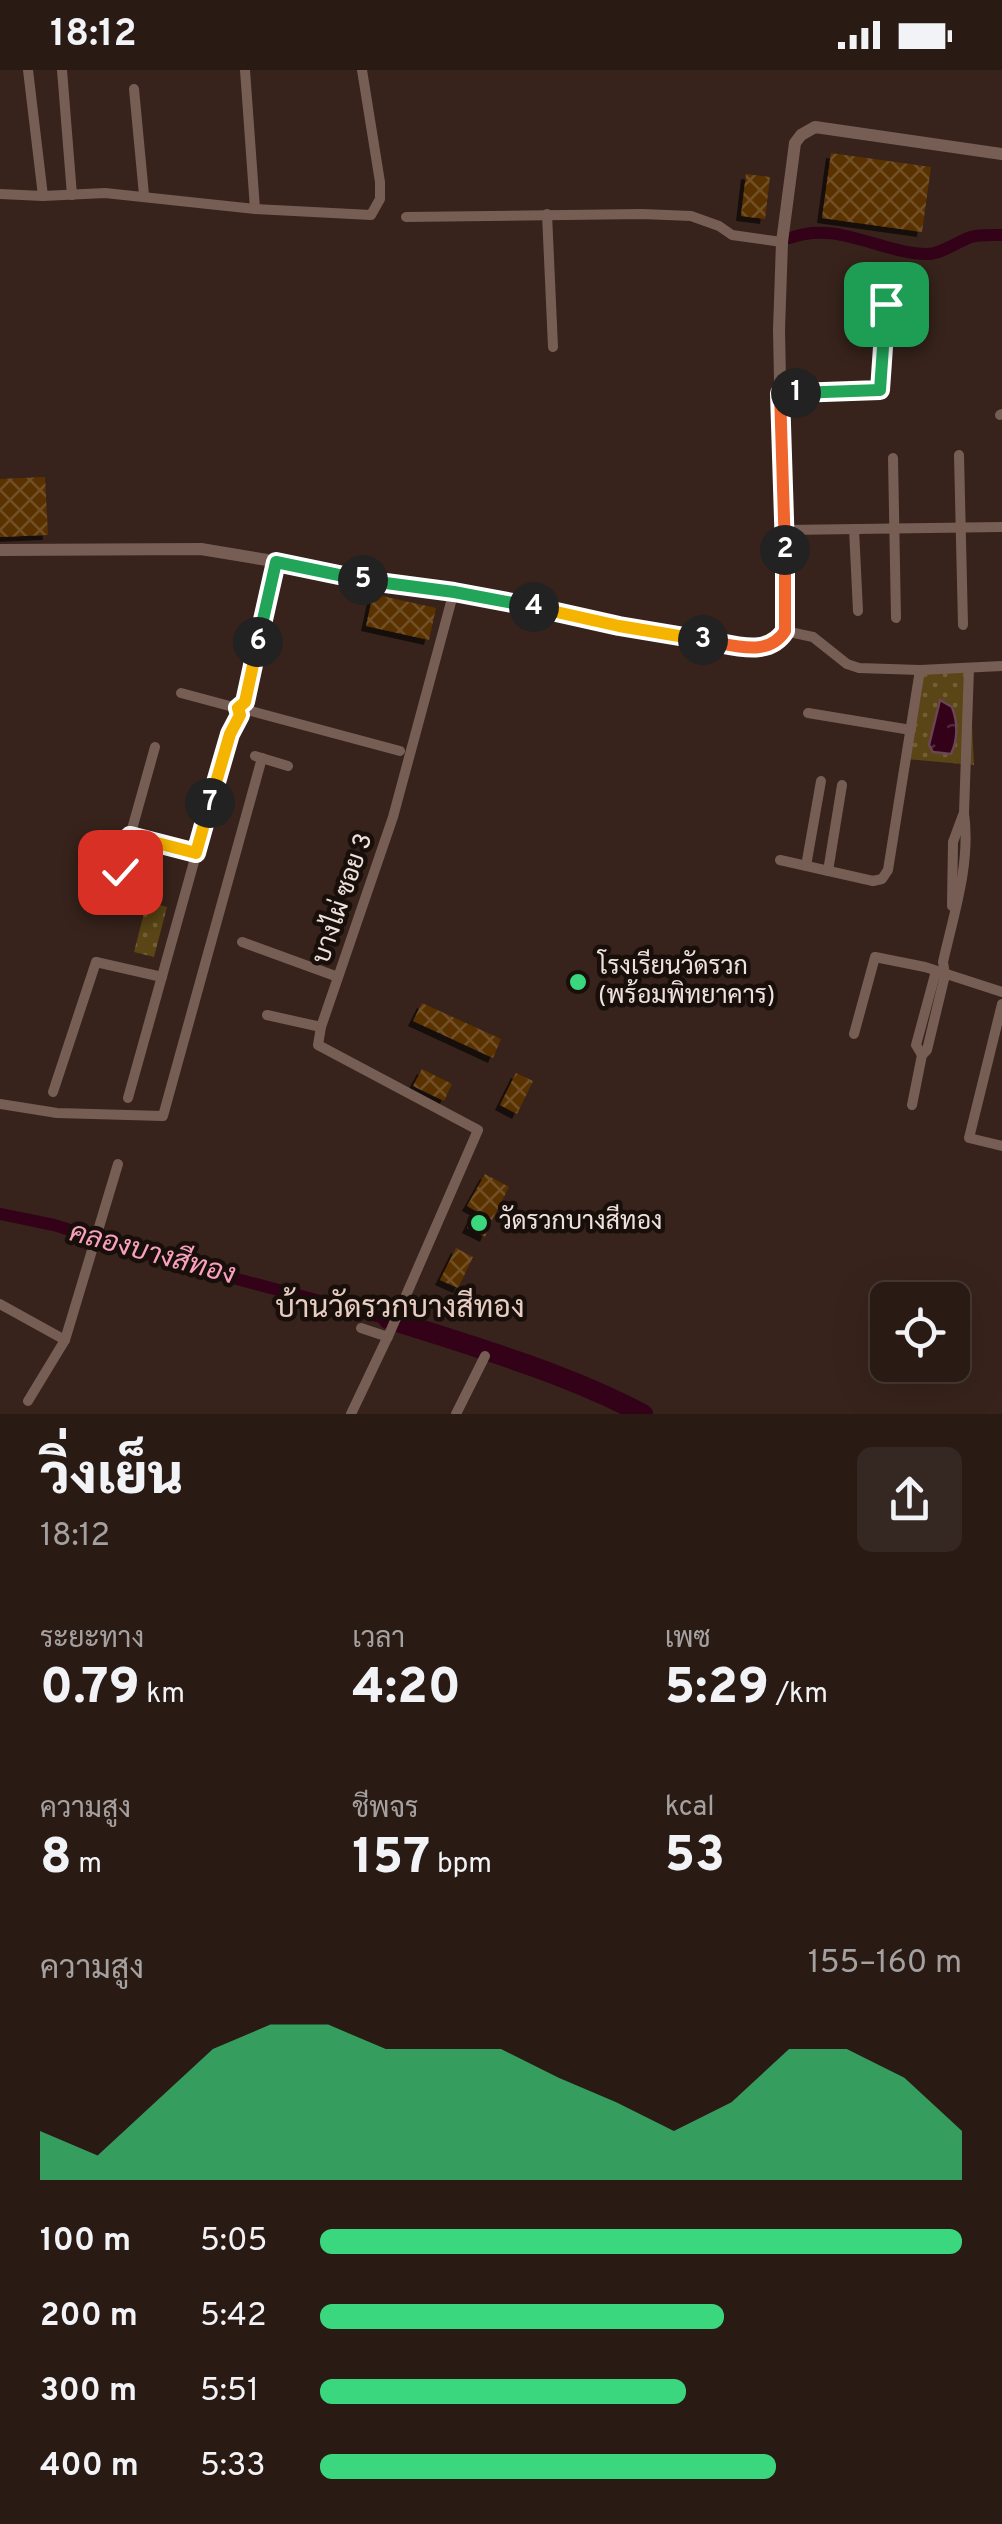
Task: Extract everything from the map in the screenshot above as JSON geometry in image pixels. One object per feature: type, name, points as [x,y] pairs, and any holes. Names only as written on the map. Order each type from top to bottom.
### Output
[{"type":"street","points":[[28,70],[44,196]]},
{"type":"street","points":[[62,70],[72,194]]},
{"type":"street","points":[[245,70],[255,209]]},
{"type":"street","points":[[0,194],[144,195],[255,209],[371,215],[380,199],[362,70]]},
{"type":"street","points":[[134,88],[144,195]]},
{"type":"street","points":[[0,550],[201,550],[346,578],[454,592],[619,626],[770,648],[785,631],[778,330],[782,242],[795,144],[801,135],[816,128],[1002,154]]},
{"type":"street","points":[[547,214],[553,347]]},
{"type":"street","points":[[406,217],[691,216],[732,235],[782,242]]},
{"type":"street","points":[[780,393],[880,390],[886,304]]},
{"type":"street","points":[[959,455],[963,625]]},
{"type":"street","points":[[893,458],[896,618]]},
{"type":"street","points":[[785,530],[1002,528]]},
{"type":"street","points":[[854,529],[858,611]]},
{"type":"street","points":[[128,1098],[230,734],[243,709],[276,562]]},
{"type":"street","name":"บางไผ่ ซอย 3","points":[[321,1027],[393,817],[454,592]]},
{"type":"street","points":[[785,631],[813,637],[848,664],[860,668],[1002,666]]},
{"type":"street","points":[[912,1105],[966,860],[969,668]]},
{"type":"street","points":[[780,860],[873,881],[882,879],[888,870],[920,670]]},
{"type":"street","points":[[181,693],[400,752]]},
{"type":"street","points":[[808,713],[911,730]]},
{"type":"street","points":[[120,872],[155,747]]},
{"type":"street","points":[[0,1104],[57,1113],[163,1116],[258,757],[288,766]]},
{"type":"street","points":[[806,866],[821,781]]},
{"type":"street","points":[[828,871],[842,785]]},
{"type":"street","points":[[130,836],[196,853]]},
{"type":"street","points":[[242,942],[338,977]]},
{"type":"street","points":[[854,1034],[875,957],[925,967],[1002,992]]},
{"type":"street","points":[[53,1092],[96,962],[162,977]]},
{"type":"street","points":[[1002,1004],[969,1138],[1002,1146]]},
{"type":"street","points":[[266,1014],[321,1027],[318,1045],[478,1130],[351,1414]]},
{"type":"street","points":[[28,1401],[66,1340],[118,1164]]},
{"type":"street","points":[[0,1304],[66,1340]]},
{"type":"street","points":[[361,1328],[389,1335]]},
{"type":"street","points":[[456,1414],[485,1356]]},
{"type":"shaded area","points":[[969,668],[974,765],[906,759],[920,670]]},
{"type":"shaded area","points":[[147,901],[167,907],[154,957],[134,952]]},
{"type":"water","points":[[940,700],[952,707],[955,719],[956,737],[951,754],[933,752],[929,745]]},
{"type":"building","points":[[831,153],[931,167],[922,232],[822,218]]},
{"type":"building","points":[[746,174],[770,177],[765,219],[741,216]]},
{"type":"building","points":[[45,477],[48,535],[0,537],[0,479]]},
{"type":"building","points":[[373,594],[436,608],[429,640],[366,626]]},
{"type":"building","points":[[422,1003],[501,1039],[493,1058],[413,1021]]},
{"type":"building","points":[[422,1069],[452,1084],[444,1101],[413,1086]]},
{"type":"building","points":[[516,1073],[533,1081],[517,1114],[500,1105]]},
{"type":"building","points":[[485,1174],[509,1187],[492,1220],[467,1206]]},
{"type":"building","points":[[474,1214],[491,1223],[485,1237],[467,1228]]},
{"type":"building","points":[[456,1248],[473,1257],[458,1288],[440,1280]]},
{"type":"waterway","points":[[790,238],[824,233],[927,254],[975,236],[1002,235]]},
{"type":"waterway","name":"คลองบางสีทอง","points":[[0,1214],[54,1225],[180,1264],[388,1319]]},
{"type":"waterway","name":"คลองบางสีทอง","points":[[388,1319],[550,1373],[643,1414]]},
{"type":"place","name":"โรงเรียนวัดรวก (พร้อมพิทยาคาร)","points":[[578,982]]},
{"type":"place","name":"วัดรวกบางสีทอง","points":[[479,1223]]},
{"type":"district","name":"บ้านวัดรวกบางสีทอง","points":[[400,1309]]},
{"type":"route","points":[[120,872],[130,836],[196,853],[230,734],[240,715],[238,708],[245,702],[276,562],[346,578],[506,601],[619,626],[770,648],[785,631],[780,393],[880,390],[886,304]]}]
